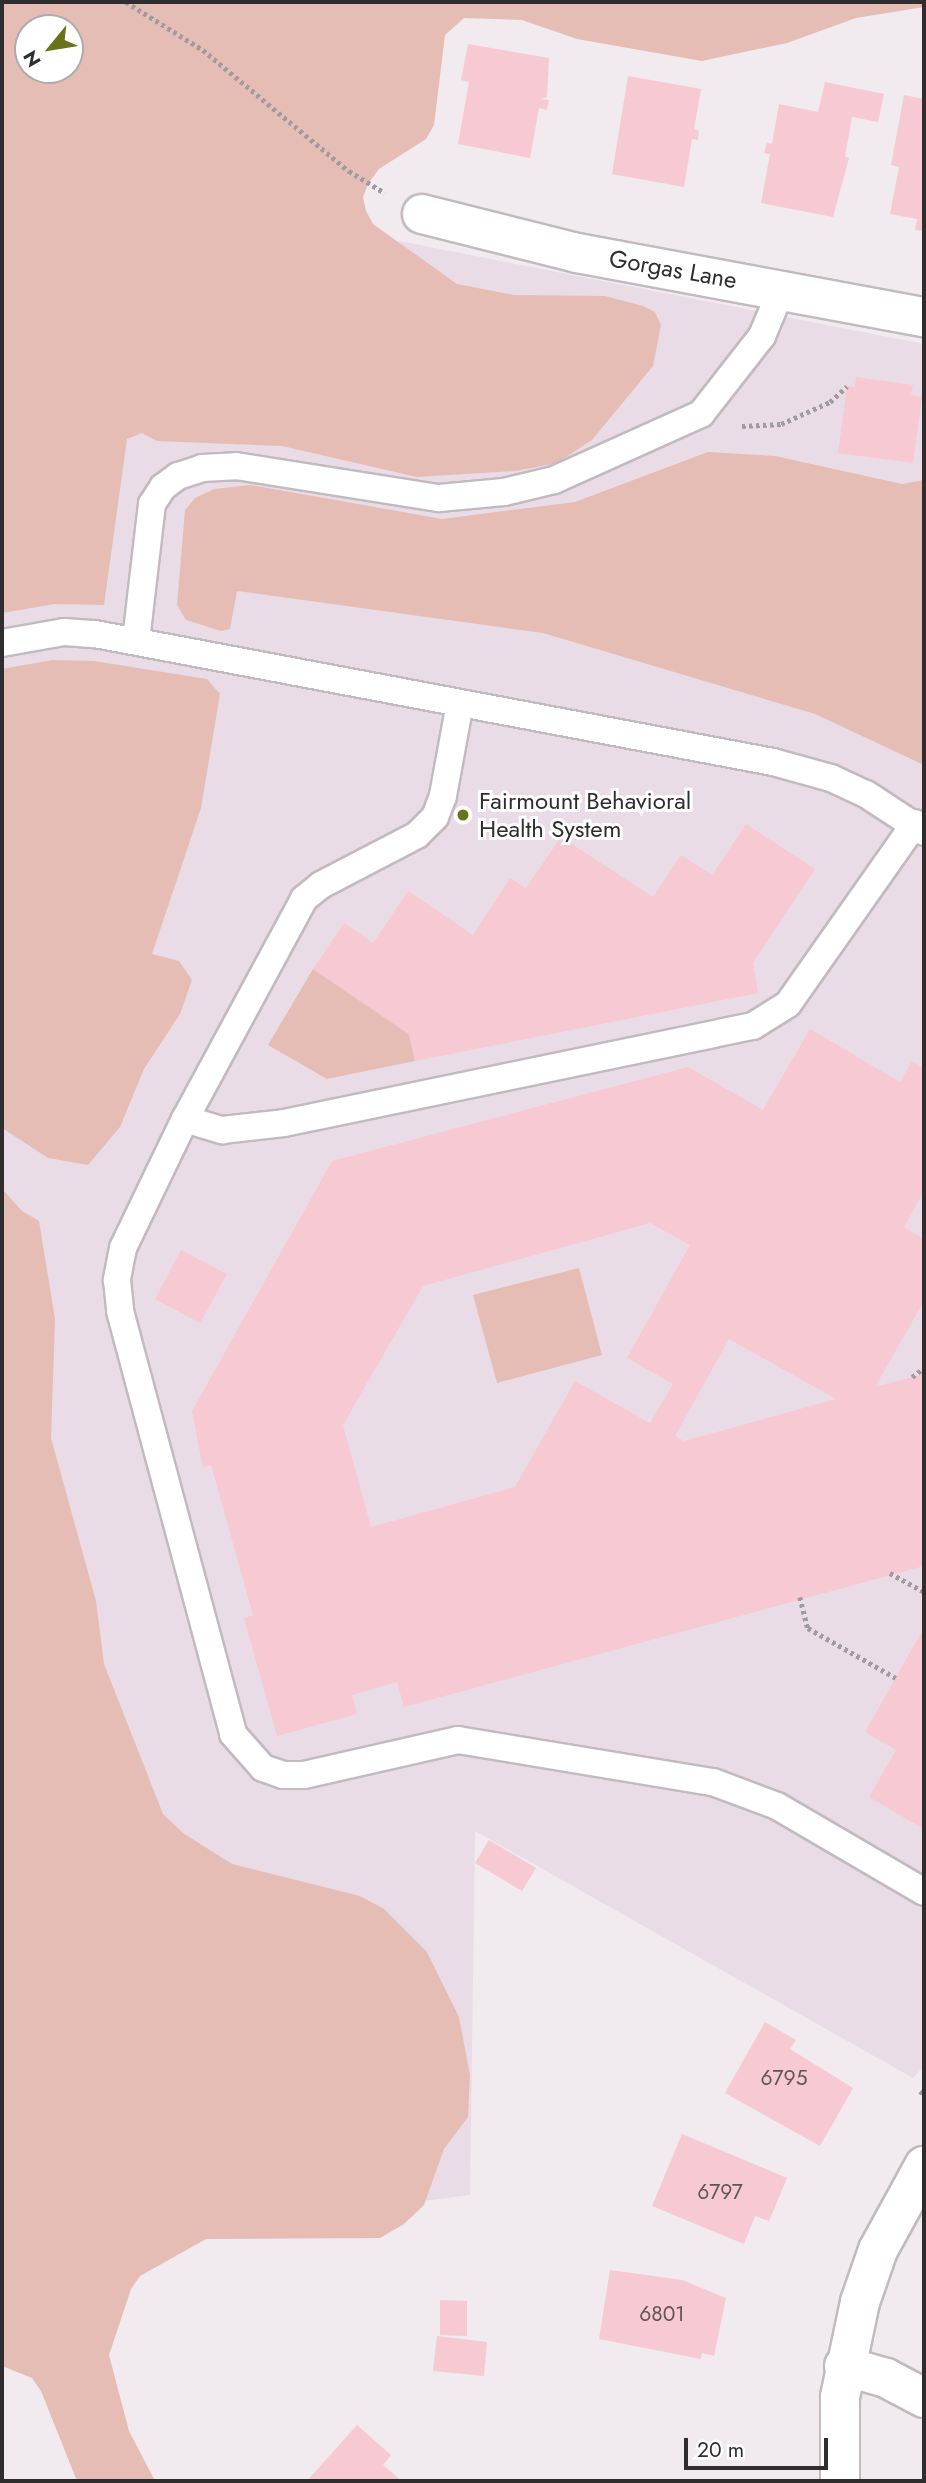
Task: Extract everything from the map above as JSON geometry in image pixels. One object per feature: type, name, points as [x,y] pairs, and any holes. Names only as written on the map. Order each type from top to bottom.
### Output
[{"type":"street","name":"Gorgas Lane","points":[[422,214],[577,253],[782,288],[924,317]]},
{"type":"street","points":[[840,2481],[837,2440],[844,2366],[878,2250],[924,2166]]},
{"type":"street","points":[[844,2366],[886,2378],[924,2398]]},
{"type":"lane","points":[[136,640],[152,504],[163,486],[178,476],[202,468],[236,466],[439,498],[492,493],[554,480],[599,464],[701,414],[762,336],[782,288]]},
{"type":"lane","points":[[2,643],[64,632],[136,640],[773,762],[831,778],[920,827],[788,1004],[753,1026],[284,1124],[222,1129],[185,1119]]},
{"type":"lane","points":[[460,703],[443,796],[435,817],[417,835],[321,885],[304,899],[134,1218],[117,1280],[120,1311],[230,1721],[245,1752],[263,1768],[283,1775],[304,1775],[458,1740],[713,1782],[778,1806],[924,1892]]},
{"type":"path","points":[[126,2],[203,50],[349,171],[422,214]]},
{"type":"path","points":[[701,414],[734,426],[781,424],[830,402],[847,386]]},
{"type":"path","points":[[912,1377],[924,1368]]},
{"type":"path","points":[[890,1573],[924,1592]]},
{"type":"path","points":[[800,1597],[808,1628],[896,1678]]},
{"type":"shaded area","points":[[2,2],[924,2],[924,7],[856,18],[787,43],[702,61],[577,39],[522,20],[464,18],[445,35],[434,125],[426,139],[379,169],[368,184],[363,197],[373,224],[457,284],[514,295],[605,296],[655,312],[661,325],[653,366],[592,440],[557,463],[516,471],[417,477],[282,446],[157,441],[142,433],[127,439],[104,605],[55,604],[2,613]]},
{"type":"shaded area","name":"Fairmount Behavioral Health System","points":[[2,78],[395,262],[399,241],[924,344],[924,2066],[913,2078],[475,1831],[470,2195],[132,2238],[2,1286]]},
{"type":"shaded area","points":[[708,452],[775,456],[902,484],[924,480],[924,765],[815,714],[543,633],[237,591],[230,629],[221,631],[186,620],[177,605],[185,510],[195,498],[214,489],[251,485],[442,519],[575,502]]},
{"type":"shaded area","points":[[52,660],[94,661],[207,679],[220,694],[201,808],[152,954],[179,961],[192,980],[180,1014],[144,1069],[120,1127],[88,1165],[48,1158],[2,1128],[2,669]]},
{"type":"shaded area","points":[[313,969],[409,1034],[415,1061],[327,1079],[268,1045]]},
{"type":"shaded area","points":[[2,1189],[22,1211],[39,1221],[55,1319],[51,1438],[96,1601],[104,1664],[163,1814],[183,1833],[232,1864],[360,1896],[384,1909],[427,1952],[459,2017],[470,2075],[468,2117],[444,2149],[424,2205],[404,2224],[380,2238],[206,2239],[140,2276],[131,2289],[109,2355],[129,2431],[155,2481],[77,2481],[41,2391],[32,2378],[2,2366]]},
{"type":"shaded area","points":[[579,1268],[602,1355],[497,1383],[473,1295]]},
{"type":"building","points":[[468,44],[549,58],[547,97],[541,99],[549,100],[547,110],[539,108],[530,158],[458,144],[469,82],[461,80]]},
{"type":"building","points":[[628,76],[701,89],[694,129],[699,131],[698,140],[692,139],[684,187],[612,174]]},
{"type":"building","points":[[825,82],[884,94],[878,122],[852,117],[845,157],[849,158],[833,217],[761,203],[770,154],[764,153],[767,143],[772,144],[779,104],[818,112]]},
{"type":"building","points":[[904,95],[924,99],[924,231],[915,230],[917,219],[890,214],[899,167],[891,165]]},
{"type":"building","points":[[856,377],[913,385],[911,395],[922,397],[913,463],[838,453],[847,386],[855,387]]},
{"type":"building","points":[[746,824],[815,869],[753,963],[758,993],[415,1061],[409,1034],[313,969],[344,923],[373,943],[408,891],[473,935],[510,878],[526,888],[561,837],[653,897],[681,855],[712,875]]},
{"type":"building","points":[[810,1029],[900,1082],[912,1061],[924,1068],[924,1191],[904,1227],[924,1239],[924,1301],[875,1387],[924,1374],[924,1566],[404,1707],[397,1682],[352,1695],[357,1714],[277,1736],[244,1618],[253,1615],[211,1465],[203,1468],[192,1411],[332,1161],[688,1067],[763,1110]],"holes":[[[650,1223],[690,1245],[627,1358],[673,1384],[650,1423],[575,1381],[515,1487],[371,1527],[343,1425],[423,1286]],[[729,1339],[836,1399],[684,1441],[675,1436]]]},
{"type":"building","points":[[181,1250],[227,1274],[200,1323],[155,1299]]},
{"type":"building","points":[[921,1633],[924,1635],[924,1829],[869,1797],[896,1750],[865,1732]]},
{"type":"building","points":[[489,1840],[536,1868],[522,1891],[475,1863]]},
{"type":"building","points":[[765,2022],[796,2040],[790,2049],[853,2088],[820,2146],[725,2093]]},
{"type":"building","points":[[682,2134],[787,2178],[769,2221],[755,2216],[744,2244],[652,2206]]},
{"type":"building","points":[[610,2270],[682,2280],[726,2298],[714,2356],[702,2353],[701,2359],[599,2339]]},
{"type":"building","points":[[440,2300],[467,2301],[467,2336],[440,2335]]},
{"type":"building","points":[[437,2336],[487,2342],[484,2376],[433,2371]]},
{"type":"building","points":[[357,2425],[391,2455],[383,2465],[402,2481],[307,2481]]},
{"type":"place","name":"Fairmount Behavioral Health System","points":[[463,815]]}]
